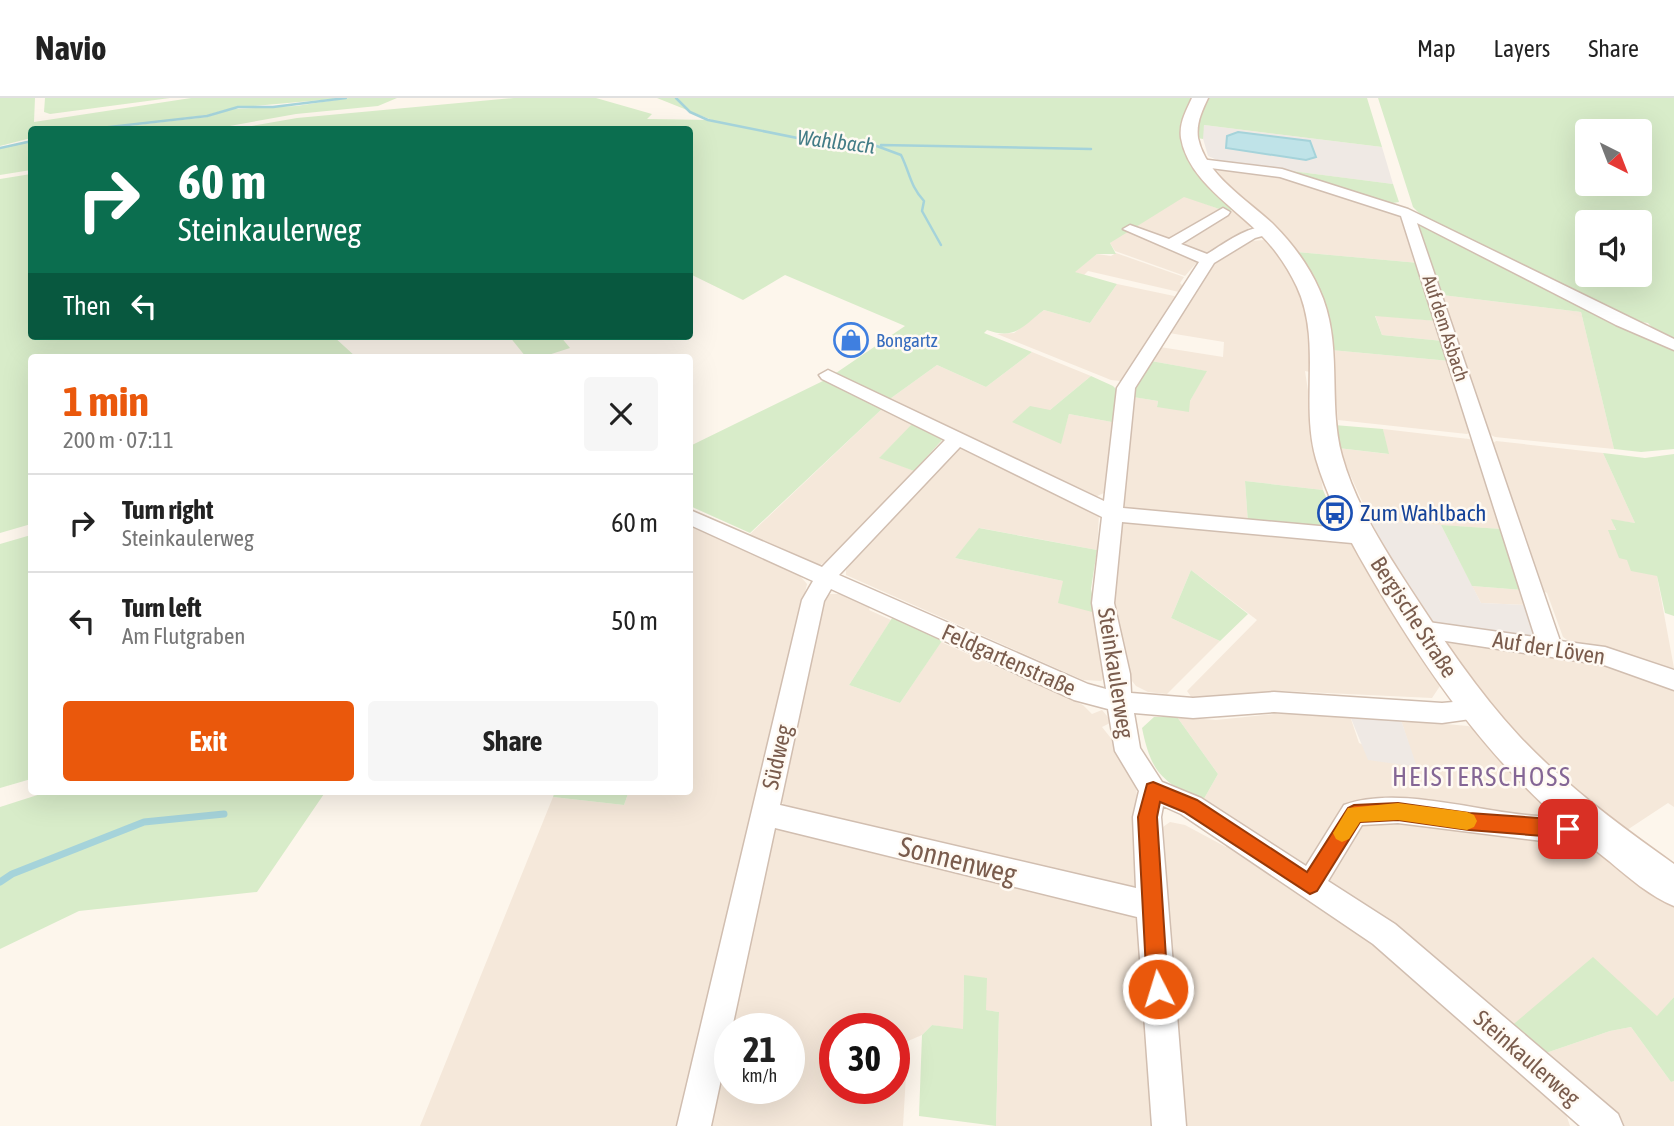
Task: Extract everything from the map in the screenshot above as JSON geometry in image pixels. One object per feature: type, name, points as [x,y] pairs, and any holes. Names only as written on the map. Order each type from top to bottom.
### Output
[{"type":"main road","name":"Bergische Straße","points":[[1200,98],[1189,124],[1191,141],[1200,163],[1223,189],[1270,232],[1295,265],[1310,293],[1319,325],[1322,420],[1328,454],[1363,537],[1420,630],[1476,710],[1522,763],[1587,823],[1674,887]]},
{"type":"street","points":[[1200,163],[1282,173],[1407,214],[1441,228],[1622,322],[1674,345]]},
{"type":"street","points":[[1170,245],[1223,212]]},
{"type":"street","name":"Auf dem Asbach","points":[[1407,214],[1550,646]]},
{"type":"street","points":[[1130,229],[1208,260]]},
{"type":"street","name":"Steinkaulerweg","points":[[1270,232],[1251,234],[1208,260],[1126,388],[1103,603],[1118,674],[1119,702],[1128,751],[1153,790],[1191,806],[1401,947],[1597,1123]]},
{"type":"street","points":[[828,375],[1113,514],[1363,537]]},
{"type":"street","name":"Südweg","points":[[694,1126],[813,600],[835,564],[957,439]]},
{"type":"street","name":"Feldgartenstraße","points":[[693,518],[1083,693],[1119,702],[1193,708],[1274,702],[1442,713],[1476,710]]},
{"type":"street","name":"Auf der Löven","points":[[1420,630],[1550,646],[1605,656],[1674,680]]},
{"type":"street","points":[[1153,790],[1147,817],[1151,906],[1169,1126]]},
{"type":"street","points":[[1310,885],[1354,814],[1398,811],[1469,821],[1568,829],[1587,823]]},
{"type":"street","name":"Sonnenweg","points":[[764,813],[1151,906]]},
{"type":"shaded area","points":[[1204,125],[1382,147],[1393,184],[1222,162],[1208,156],[1202,135]]},
{"type":"shaded area","points":[[1216,168],[1281,175],[1402,215],[1419,263],[1297,252],[1246,199],[1223,180]]},
{"type":"shaded area","points":[[1184,196],[1222,210],[1169,243],[1131,227]]},
{"type":"shaded area","points":[[1235,208],[1252,224],[1208,255],[1175,245]]},
{"type":"shaded area","points":[[1128,230],[1199,260],[1185,276],[1115,251],[1110,243]]},
{"type":"shaded area","points":[[1263,237],[1286,263],[1306,310],[1310,372],[1305,371],[1323,490],[1245,481],[1248,523],[1128,511],[1122,507],[1133,397],[1158,401],[1157,406],[1190,401],[1206,371],[1151,361],[1160,347],[1223,357],[1224,342],[1169,333],[1214,261],[1250,241],[1265,240]]},
{"type":"shaded area","points":[[1116,253],[1184,277],[1180,283],[1183,286],[1179,292],[1088,271],[1084,275],[1074,272],[1097,254],[1111,256]]},
{"type":"shaded area","points":[[1117,284],[1179,297],[1127,378],[1120,381],[1111,380],[997,334],[1014,333],[1044,310],[1090,323]]},
{"type":"shaded area","points":[[1442,295],[1581,312],[1614,449],[1495,437],[1487,433]]},
{"type":"shaded area","points":[[1375,315],[1437,321],[1443,341],[1382,335]]},
{"type":"shaded area","points":[[1331,350],[1450,361],[1472,431],[1467,434],[1338,420]]},
{"type":"shaded area","points":[[1032,352],[1091,376],[1050,410],[1060,444],[1069,414],[1117,423],[1108,491],[1091,499],[887,401],[937,365],[986,387]]},
{"type":"shaded area","points":[[884,407],[915,422],[880,457],[914,471],[830,560],[818,566],[747,537]]},
{"type":"shaded area","points":[[1383,429],[1469,439],[1475,442],[1502,529],[1371,521],[1338,448],[1388,454]]},
{"type":"shaded area","points":[[1496,441],[1603,453],[1635,523],[1612,520],[1616,531],[1609,530],[1628,560],[1657,576],[1674,668],[1667,670],[1574,645],[1563,637],[1547,593],[1542,591],[1492,444]]},
{"type":"shaded area","points":[[960,447],[1099,515],[1097,550],[980,528],[955,558],[1063,581],[1096,613],[1107,676],[1101,681],[1083,680],[846,575],[846,565]]},
{"type":"shaded area","points":[[1371,521],[1441,525],[1481,603],[1529,605],[1538,636],[1531,639],[1432,625],[1386,552]]},
{"type":"shaded area","points":[[693,522],[795,570],[807,584],[679,1126],[420,1126],[553,797],[624,805],[628,795],[693,795]]},
{"type":"shaded area","points":[[1127,522],[1273,534],[1277,537],[1348,540],[1440,686],[1432,698],[1284,691],[1192,698],[1187,691],[1257,620],[1191,570],[1171,618],[1220,641],[1167,694],[1148,692],[1136,686],[1128,676],[1112,587],[1119,526]]},
{"type":"shaded area","points":[[1472,586],[1523,590],[1529,605],[1481,603]]},
{"type":"shaded area","points":[[830,594],[843,594],[871,605],[869,610],[891,620],[849,685],[900,703],[941,642],[1083,705],[1092,714],[1102,710],[1112,722],[1102,727],[1114,742],[1136,783],[1143,888],[1133,893],[788,812],[781,801],[825,597]]},
{"type":"shaded area","points":[[1447,639],[1590,662],[1674,688],[1674,807],[1668,803],[1621,834],[1577,797],[1483,699],[1444,642]]},
{"type":"shaded area","points":[[1295,712],[1350,716],[1359,743],[1416,767],[1401,720],[1468,726],[1475,729],[1564,817],[1351,808],[1314,867],[1299,867],[1201,804],[1218,774],[1177,717],[1216,720]]},
{"type":"shaded area","points":[[1350,716],[1401,720],[1417,767],[1368,760]]},
{"type":"shaded area","points":[[1368,817],[1587,837],[1674,907],[1674,997],[1657,1017],[1509,1028],[1329,886],[1324,873]]},
{"type":"shaded area","points":[[1170,822],[1185,825],[1226,847],[1229,841],[1371,934],[1561,1099],[1570,1126],[1182,1126],[1160,829]]},
{"type":"shaded area","points":[[775,827],[1134,911],[1145,921],[1153,1126],[996,1126],[999,1012],[985,1010],[964,975],[963,1030],[932,1025],[922,1035],[910,1040],[910,1013],[819,1013],[819,1104],[904,1104],[903,1126],[710,1126],[715,1104],[805,1104],[805,1013],[734,1013]]},
{"type":"shaded area","points":[[1631,1027],[1671,1082],[1674,1081],[1674,1126],[1623,1126],[1540,1055],[1610,1031]]},
{"type":"green space","points":[[0,98],[35,98],[34,122],[191,98],[344,98],[232,108],[207,115],[120,126],[28,126],[28,139],[0,146]]},
{"type":"green space","points":[[45,98],[170,98],[50,114],[44,112]]},
{"type":"green space","points":[[349,98],[397,98],[378,106],[296,114],[230,126],[128,126],[207,117],[232,109],[296,106]]},
{"type":"green space","points":[[514,98],[596,98],[652,114],[647,119],[712,120],[657,98],[1194,98],[1184,128],[1235,208],[1228,212],[1184,197],[1110,243],[1116,254],[1097,254],[1075,272],[1117,284],[1090,323],[1044,310],[1012,333],[987,330],[984,333],[1032,352],[986,387],[937,365],[887,401],[833,375],[905,326],[785,275],[743,300],[693,275],[693,126],[252,126],[297,118]]},
{"type":"green space","points":[[1206,98],[1367,98],[1382,147],[1204,125],[1203,139],[1197,138],[1195,129]]},
{"type":"green space","points":[[1378,98],[1674,98],[1674,341],[1657,333],[1648,323],[1626,320],[1420,214],[1413,207]]},
{"type":"green space","points":[[28,141],[28,170],[0,175],[0,148]]},
{"type":"green space","points":[[1284,170],[1393,184],[1399,202],[1387,204]]},
{"type":"green space","points":[[28,174],[28,340],[337,340],[353,354],[28,354],[28,525],[0,533],[0,179]]},
{"type":"green space","points":[[1419,225],[1633,333],[1674,349],[1674,449],[1641,452],[1614,449],[1581,312],[1442,295]]},
{"type":"green space","points":[[1297,252],[1419,263],[1437,321],[1375,316],[1382,335],[1443,341],[1450,361],[1331,350]]},
{"type":"green space","points":[[512,340],[563,340],[570,348],[551,354],[524,354]]},
{"type":"green space","points":[[1151,361],[1207,371],[1190,401],[1189,412],[1157,407],[1158,401],[1133,397],[1134,389]]},
{"type":"green space","points":[[1091,376],[1113,386],[1120,393],[1117,423],[1069,414],[1061,444],[1012,422],[1030,406],[1050,410]]},
{"type":"green space","points":[[827,379],[884,407],[750,533],[693,507],[693,445]]},
{"type":"green space","points":[[914,422],[942,440],[914,471],[879,458]]},
{"type":"green space","points":[[1334,425],[1383,429],[1389,454],[1338,448]]},
{"type":"green space","points":[[1603,453],[1645,458],[1674,454],[1674,616],[1665,613],[1657,576],[1631,571],[1627,560],[1619,558],[1608,530],[1616,530],[1611,519],[1635,523]]},
{"type":"green space","points":[[1245,481],[1323,490],[1341,532],[1248,523]]},
{"type":"green space","points":[[1441,525],[1502,529],[1523,590],[1472,586]]},
{"type":"green space","points":[[979,528],[1097,550],[1091,589],[1096,613],[1058,603],[1063,581],[955,558]]},
{"type":"green space","points":[[28,536],[28,780],[0,788],[0,544]]},
{"type":"green space","points":[[1191,570],[1248,614],[1220,641],[1171,618]]},
{"type":"green space","points":[[894,615],[944,638],[900,703],[849,685]]},
{"type":"green space","points":[[1154,717],[1177,717],[1218,774],[1201,804],[1168,781],[1155,766],[1142,728]]},
{"type":"green space","points":[[38,795],[323,795],[257,892],[79,911],[0,949],[0,807]]},
{"type":"green space","points":[[554,795],[628,795],[624,805],[553,797]]},
{"type":"green space","points":[[1593,957],[1657,1016],[1674,997],[1674,1081],[1671,1082],[1631,1027],[1610,1031],[1540,1055],[1509,1028]]},
{"type":"green space","points":[[964,975],[987,978],[986,1010],[999,1012],[996,1126],[919,1116],[922,1035],[932,1025],[963,1029]]},
{"type":"water","points":[[1238,132],[1310,141],[1316,157],[1306,160],[1226,148],[1227,136]]},
{"type":"waterway","name":"Wahlbach","points":[[118,126],[207,116],[238,107],[273,107],[346,98]]},
{"type":"waterway","name":"Wahlbach","points":[[676,98],[690,112],[708,120],[847,148],[874,145],[901,155],[913,185],[924,201],[922,211],[941,245]]},
{"type":"waterway","name":"Wahlbach","points":[[0,148],[28,142]]},
{"type":"waterway","points":[[881,145],[1091,149]]},
{"type":"waterway","points":[[0,882],[12,874],[144,822],[224,814]]},
{"type":"slow traffic","points":[[1342,833],[1354,814],[1398,811],[1467,821]]},
{"type":"place","name":"Bongartz","points":[[851,340]]},
{"type":"place","name":"Zum Wahlbach","points":[[1335,513]]},
{"type":"district","name":"HEISTERSCHOSS","points":[[1482,777]]},
{"type":"route","points":[[1158,989],[1147,817],[1153,790],[1191,806],[1310,885],[1354,814],[1398,811],[1469,821],[1568,829]]}]
